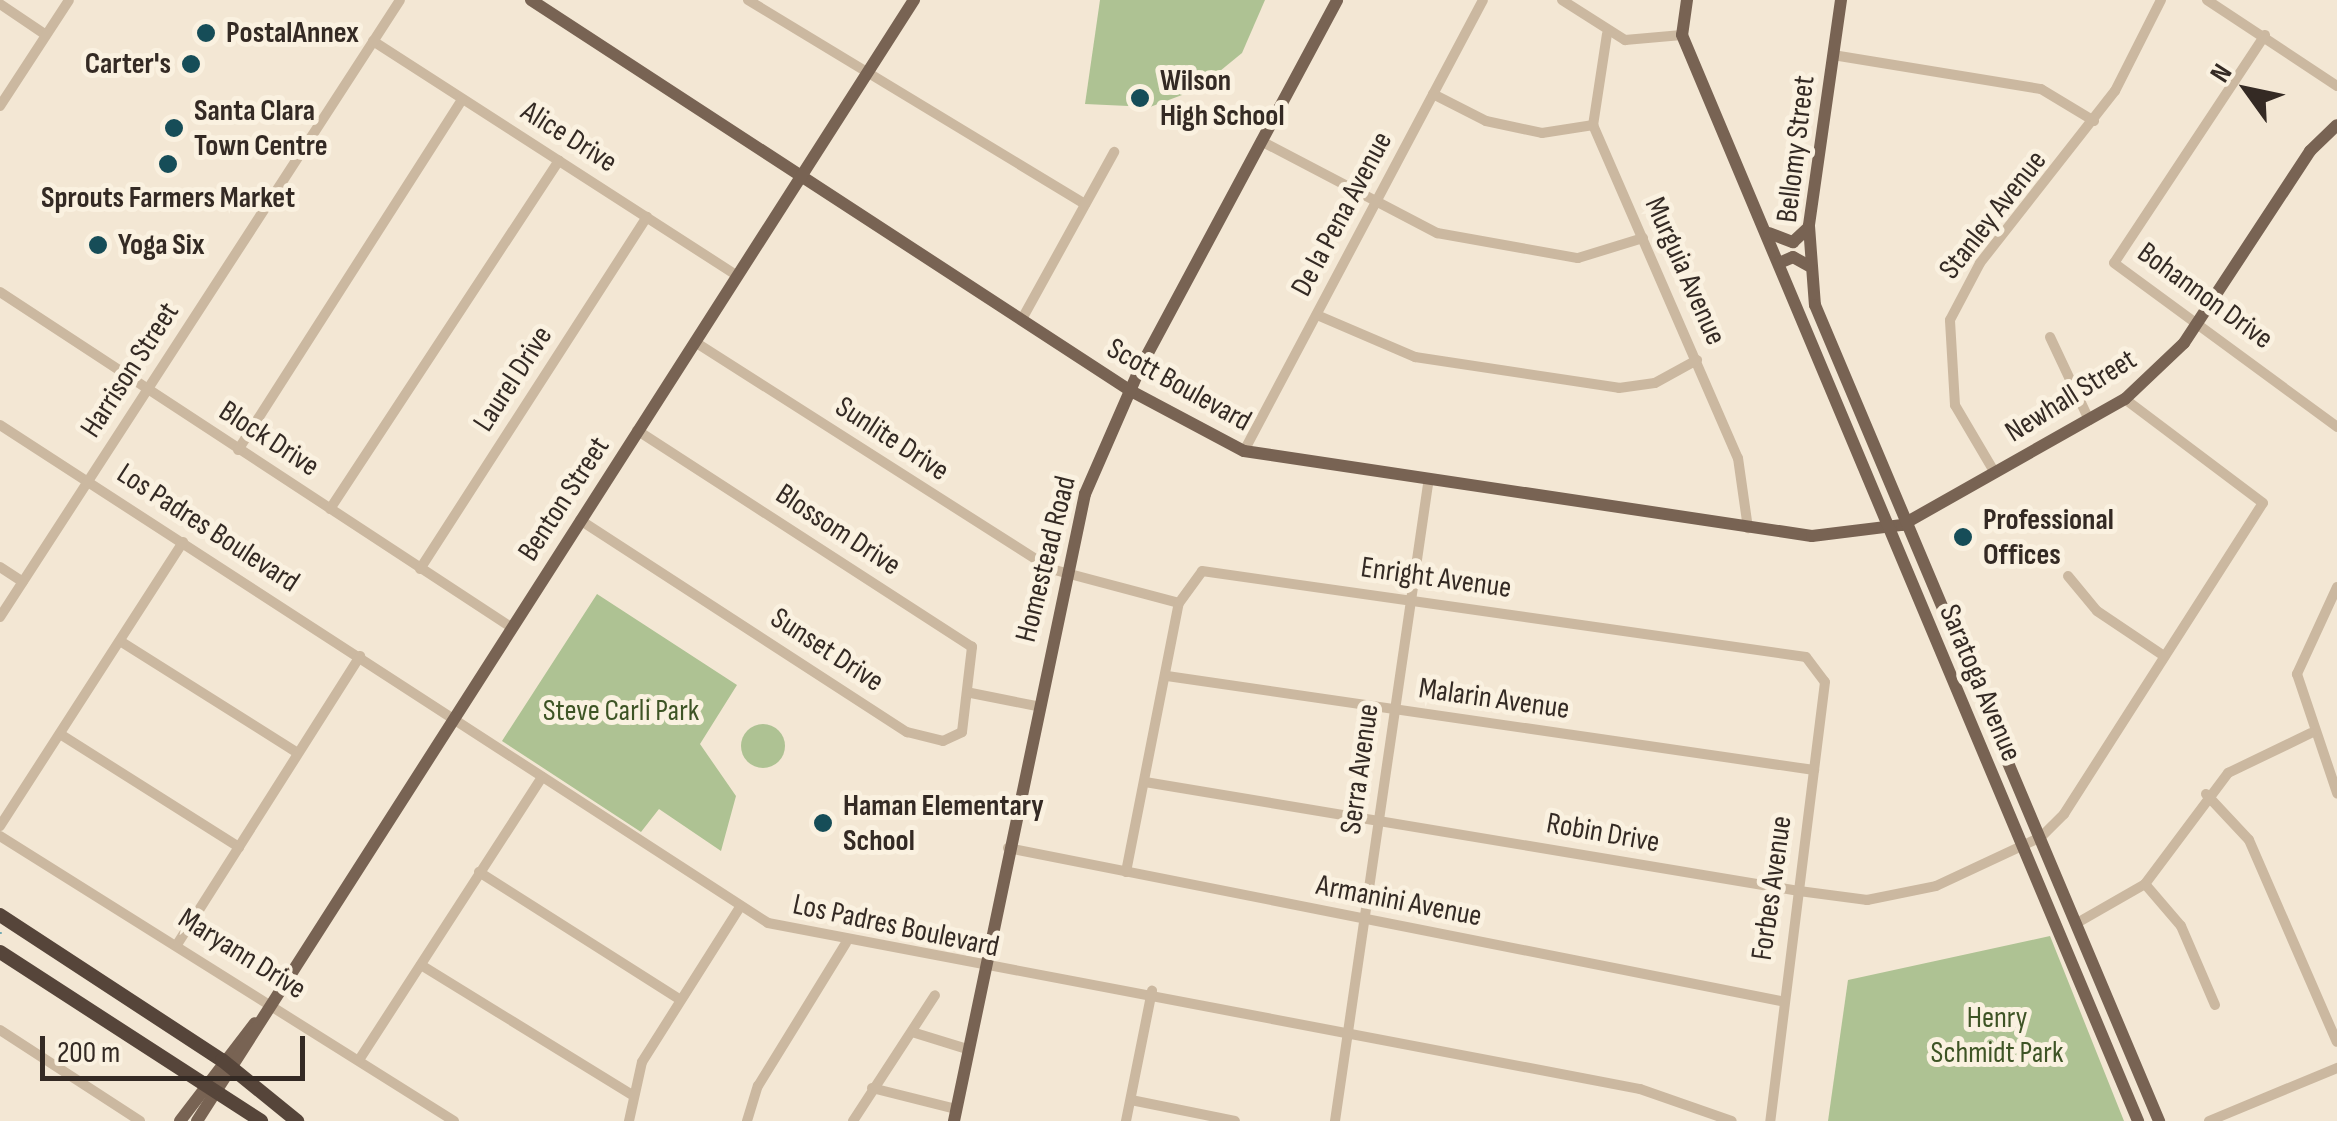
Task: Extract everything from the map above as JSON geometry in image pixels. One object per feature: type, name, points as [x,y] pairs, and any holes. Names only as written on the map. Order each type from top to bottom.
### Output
[{"type":"highway","points":[[0,915],[228,1064],[298,1121]]},
{"type":"highway","points":[[0,952],[214,1084],[261,1121]]},
{"type":"main road","name":"Scott Boulevard","points":[[533,0],[1131,391],[1244,451],[1428,484],[1748,528],[1838,537],[1902,524]]},
{"type":"main road","name":"Benton Street","points":[[180,1121],[214,1084],[255,1024],[268,998],[914,0]]},
{"type":"main road","name":"Homestead Road","points":[[955,1115],[1006,848],[1064,575],[1088,485],[1131,391],[1337,0]]},
{"type":"main road","points":[[1682,35],[1687,0]]},
{"type":"main road","name":"Bellomy Street","points":[[1814,304],[1809,226],[1842,0]]},
{"type":"main road","name":"Saratoga Avenue","points":[[1682,35],[1768,232],[1887,529],[2138,1121]]},
{"type":"main road","name":"Newhall Street","points":[[1902,524],[2125,400],[2198,322],[2310,151],[2337,125]]},
{"type":"main road","points":[[1768,232],[1792,242],[1809,226]]},
{"type":"main road","points":[[1779,263],[1793,256],[1809,266]]},
{"type":"main road","name":"Saratoga Avenue","points":[[1814,304],[1902,524],[2041,836],[2159,1121]]},
{"type":"main road","name":"Benton Street","points":[[197,1121],[214,1084]]},
{"type":"street","points":[[0,106],[69,0]]},
{"type":"street","name":"Harrison Street","points":[[0,617],[400,0]]},
{"type":"street","points":[[748,0],[1084,204]]},
{"type":"street","name":"De la Pena Avenue","points":[[1244,451],[1483,0]]},
{"type":"street","points":[[1562,0],[1608,34],[1648,44],[1682,35]]},
{"type":"street","name":"Stanley Avenue","points":[[1995,473],[1955,405],[1950,320],[1980,263],[2094,122],[2160,0]]},
{"type":"street","points":[[2207,0],[2265,34],[2337,86]]},
{"type":"street","points":[[0,4],[46,34]]},
{"type":"street","points":[[1434,94],[1486,121],[1542,133],[1592,125],[1608,34]]},
{"type":"street","name":"Bohannon Drive","points":[[2265,34],[2114,263],[2337,428]]},
{"type":"street","name":"Alice Drive","points":[[373,41],[738,276]]},
{"type":"street","points":[[1833,55],[2042,90],[2094,122]]},
{"type":"street","points":[[238,450],[462,100]]},
{"type":"street","name":"Murguia Avenue","points":[[1592,125],[1738,458],[1748,528]]},
{"type":"street","points":[[1261,141],[1376,205],[1437,233],[1578,258],[1643,238]]},
{"type":"street","points":[[1022,319],[1114,152]]},
{"type":"street","points":[[330,509],[559,160]]},
{"type":"street","name":"Laurel Drive","points":[[420,568],[647,217]]},
{"type":"street","name":"Block Drive","points":[[0,292],[511,627]]},
{"type":"street","points":[[1317,315],[1415,357],[1619,388],[1655,383],[1697,360]]},
{"type":"street","points":[[2050,337],[2089,420]]},
{"type":"street","name":"Sunlite Drive","points":[[695,342],[1064,575]]},
{"type":"street","points":[[2041,836],[2263,503],[2125,400]]},
{"type":"street","name":"Los Padres Boulevard","points":[[0,425],[740,907],[846,944],[984,970],[1152,991],[1640,1088],[1732,1121]]},
{"type":"street","name":"Blossom Drive","points":[[637,430],[966,642],[976,660],[971,693]]},
{"type":"street","name":"Serra Avenue","points":[[1335,1121],[1428,484]]},
{"type":"street","name":"Sunset Drive","points":[[580,520],[907,732],[952,740],[971,693]]},
{"type":"street","points":[[0,826],[183,542]]},
{"type":"street","points":[[0,567],[23,582]]},
{"type":"street","name":"Enright Avenue","points":[[1179,603],[1187,582],[1210,571],[1818,665]]},
{"type":"street","points":[[1064,575],[1179,603],[1126,872]]},
{"type":"street","points":[[2068,576],[2097,610],[2164,656]]},
{"type":"street","points":[[2337,587],[2298,674],[2312,733],[2337,793]]},
{"type":"street","points":[[120,641],[298,753]]},
{"type":"street","points":[[178,943],[360,656]]},
{"type":"street","name":"Forbes Avenue","points":[[1770,1121],[1782,1001],[1826,682],[1818,665]]},
{"type":"street","name":"Malarin Avenue","points":[[1167,676],[1814,770]]},
{"type":"street","points":[[971,693],[1036,706]]},
{"type":"street","points":[[2077,922],[2145,884],[2206,794],[2228,773],[2312,733]]},
{"type":"street","points":[[60,734],[238,847]]},
{"type":"street","points":[[359,1060],[542,777]]},
{"type":"street","name":"Robin Drive","points":[[1145,782],[1380,814],[1798,891],[1898,898],[2041,836]]},
{"type":"street","points":[[2206,794],[2249,840],[2337,1042]]},
{"type":"street","name":"Maryann Drive","points":[[0,836],[268,998],[454,1121]]},
{"type":"street","name":"Armanini Avenue","points":[[1006,848],[1782,1001]]},
{"type":"street","points":[[480,872],[679,999]]},
{"type":"street","points":[[2145,884],[2181,926],[2215,1005]]},
{"type":"street","points":[[629,1121],[632,1095],[679,999],[740,907]]},
{"type":"street","points":[[747,1121],[758,1086],[846,944]]},
{"type":"street","points":[[421,966],[632,1095]]},
{"type":"street","points":[[1126,1121],[1152,991]]},
{"type":"street","points":[[853,1121],[935,995]]},
{"type":"street","points":[[0,1030],[140,1121]]},
{"type":"street","points":[[912,1032],[968,1049]]},
{"type":"street","points":[[2209,1121],[2337,1068]]},
{"type":"street","points":[[872,1088],[955,1115]]},
{"type":"street","points":[[1131,1100],[1235,1121]]},
{"type":"green space","points":[[1100,0],[1265,0],[1242,53],[1198,89],[1150,107],[1085,104]]},
{"type":"green space","name":"Steve Carli Park","points":[[597,594],[737,685],[700,744],[736,796],[721,851],[659,809],[641,832],[502,741]]},
{"type":"green space","points":[[763,724],[779,730],[785,746],[779,762],[763,768],[747,762],[741,746],[747,730]]},
{"type":"green space","name":"Henry Schmidt Park","points":[[2050,936],[2124,1121],[1828,1121],[1848,980]]},
{"type":"place","name":"PostalAnnex","points":[[206,33]]},
{"type":"place","name":"Carter's","points":[[191,64]]},
{"type":"place","name":"Wilson High School","points":[[1140,98]]},
{"type":"place","name":"Santa Clara Town Centre","points":[[174,128]]},
{"type":"place","name":"Sprouts Farmers Market","points":[[168,164]]},
{"type":"place","name":"Yoga Six","points":[[98,245]]},
{"type":"place","name":"Professional Offices","points":[[1963,537]]},
{"type":"place","name":"Haman Elementary School","points":[[823,823]]}]
